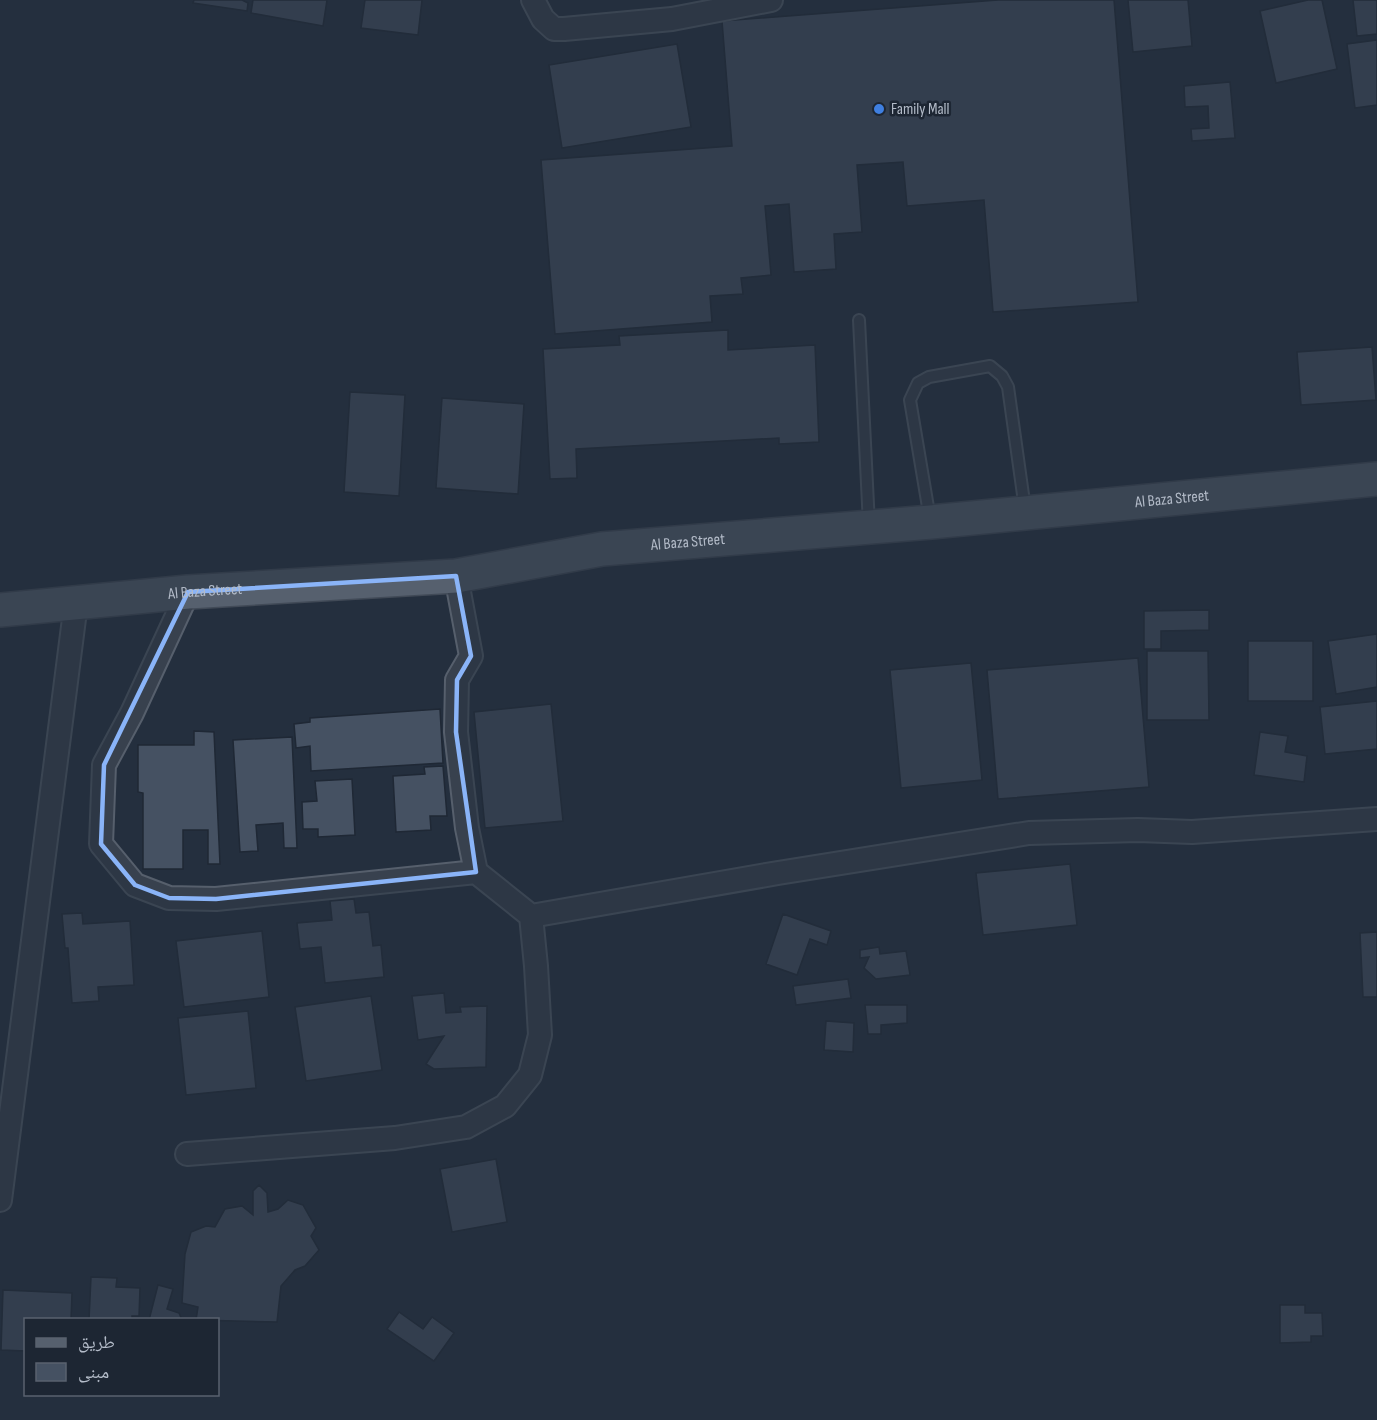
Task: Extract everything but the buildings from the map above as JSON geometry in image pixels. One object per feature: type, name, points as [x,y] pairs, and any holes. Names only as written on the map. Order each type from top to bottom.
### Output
[{"type":"main road","name":"Al Baza Street","points":[[0,610],[188,592],[456,576],[602,549],[931,522],[1377,479]]},
{"type":"street","points":[[533,0],[543,19],[554,29],[672,19],[702,7],[771,0]]},
{"type":"street","points":[[187,1154],[395,1138],[466,1127],[505,1106],[530,1075],[540,1035],[531,916],[476,872],[467,828],[456,732],[457,680],[471,656],[456,576]]},
{"type":"street","points":[[188,592],[132,713],[105,765],[101,844],[135,885],[169,898],[216,899],[476,872]]},
{"type":"street","points":[[0,1200],[76,603]]},
{"type":"street","points":[[531,916],[778,873],[1029,833],[1138,830],[1192,832],[1377,819]]},
{"type":"lane","points":[[859,320],[869,526]]},
{"type":"lane","points":[[931,522],[910,400],[918,383],[928,377],[990,366],[1002,376],[1008,387],[1026,513]]},
{"type":"highlighted area","points":[[456,576],[471,656],[457,680],[456,732],[476,872],[216,899],[169,898],[135,885],[101,844],[104,765],[188,592]]},
{"type":"place","name":"Family Mall","points":[[879,109]]}]
